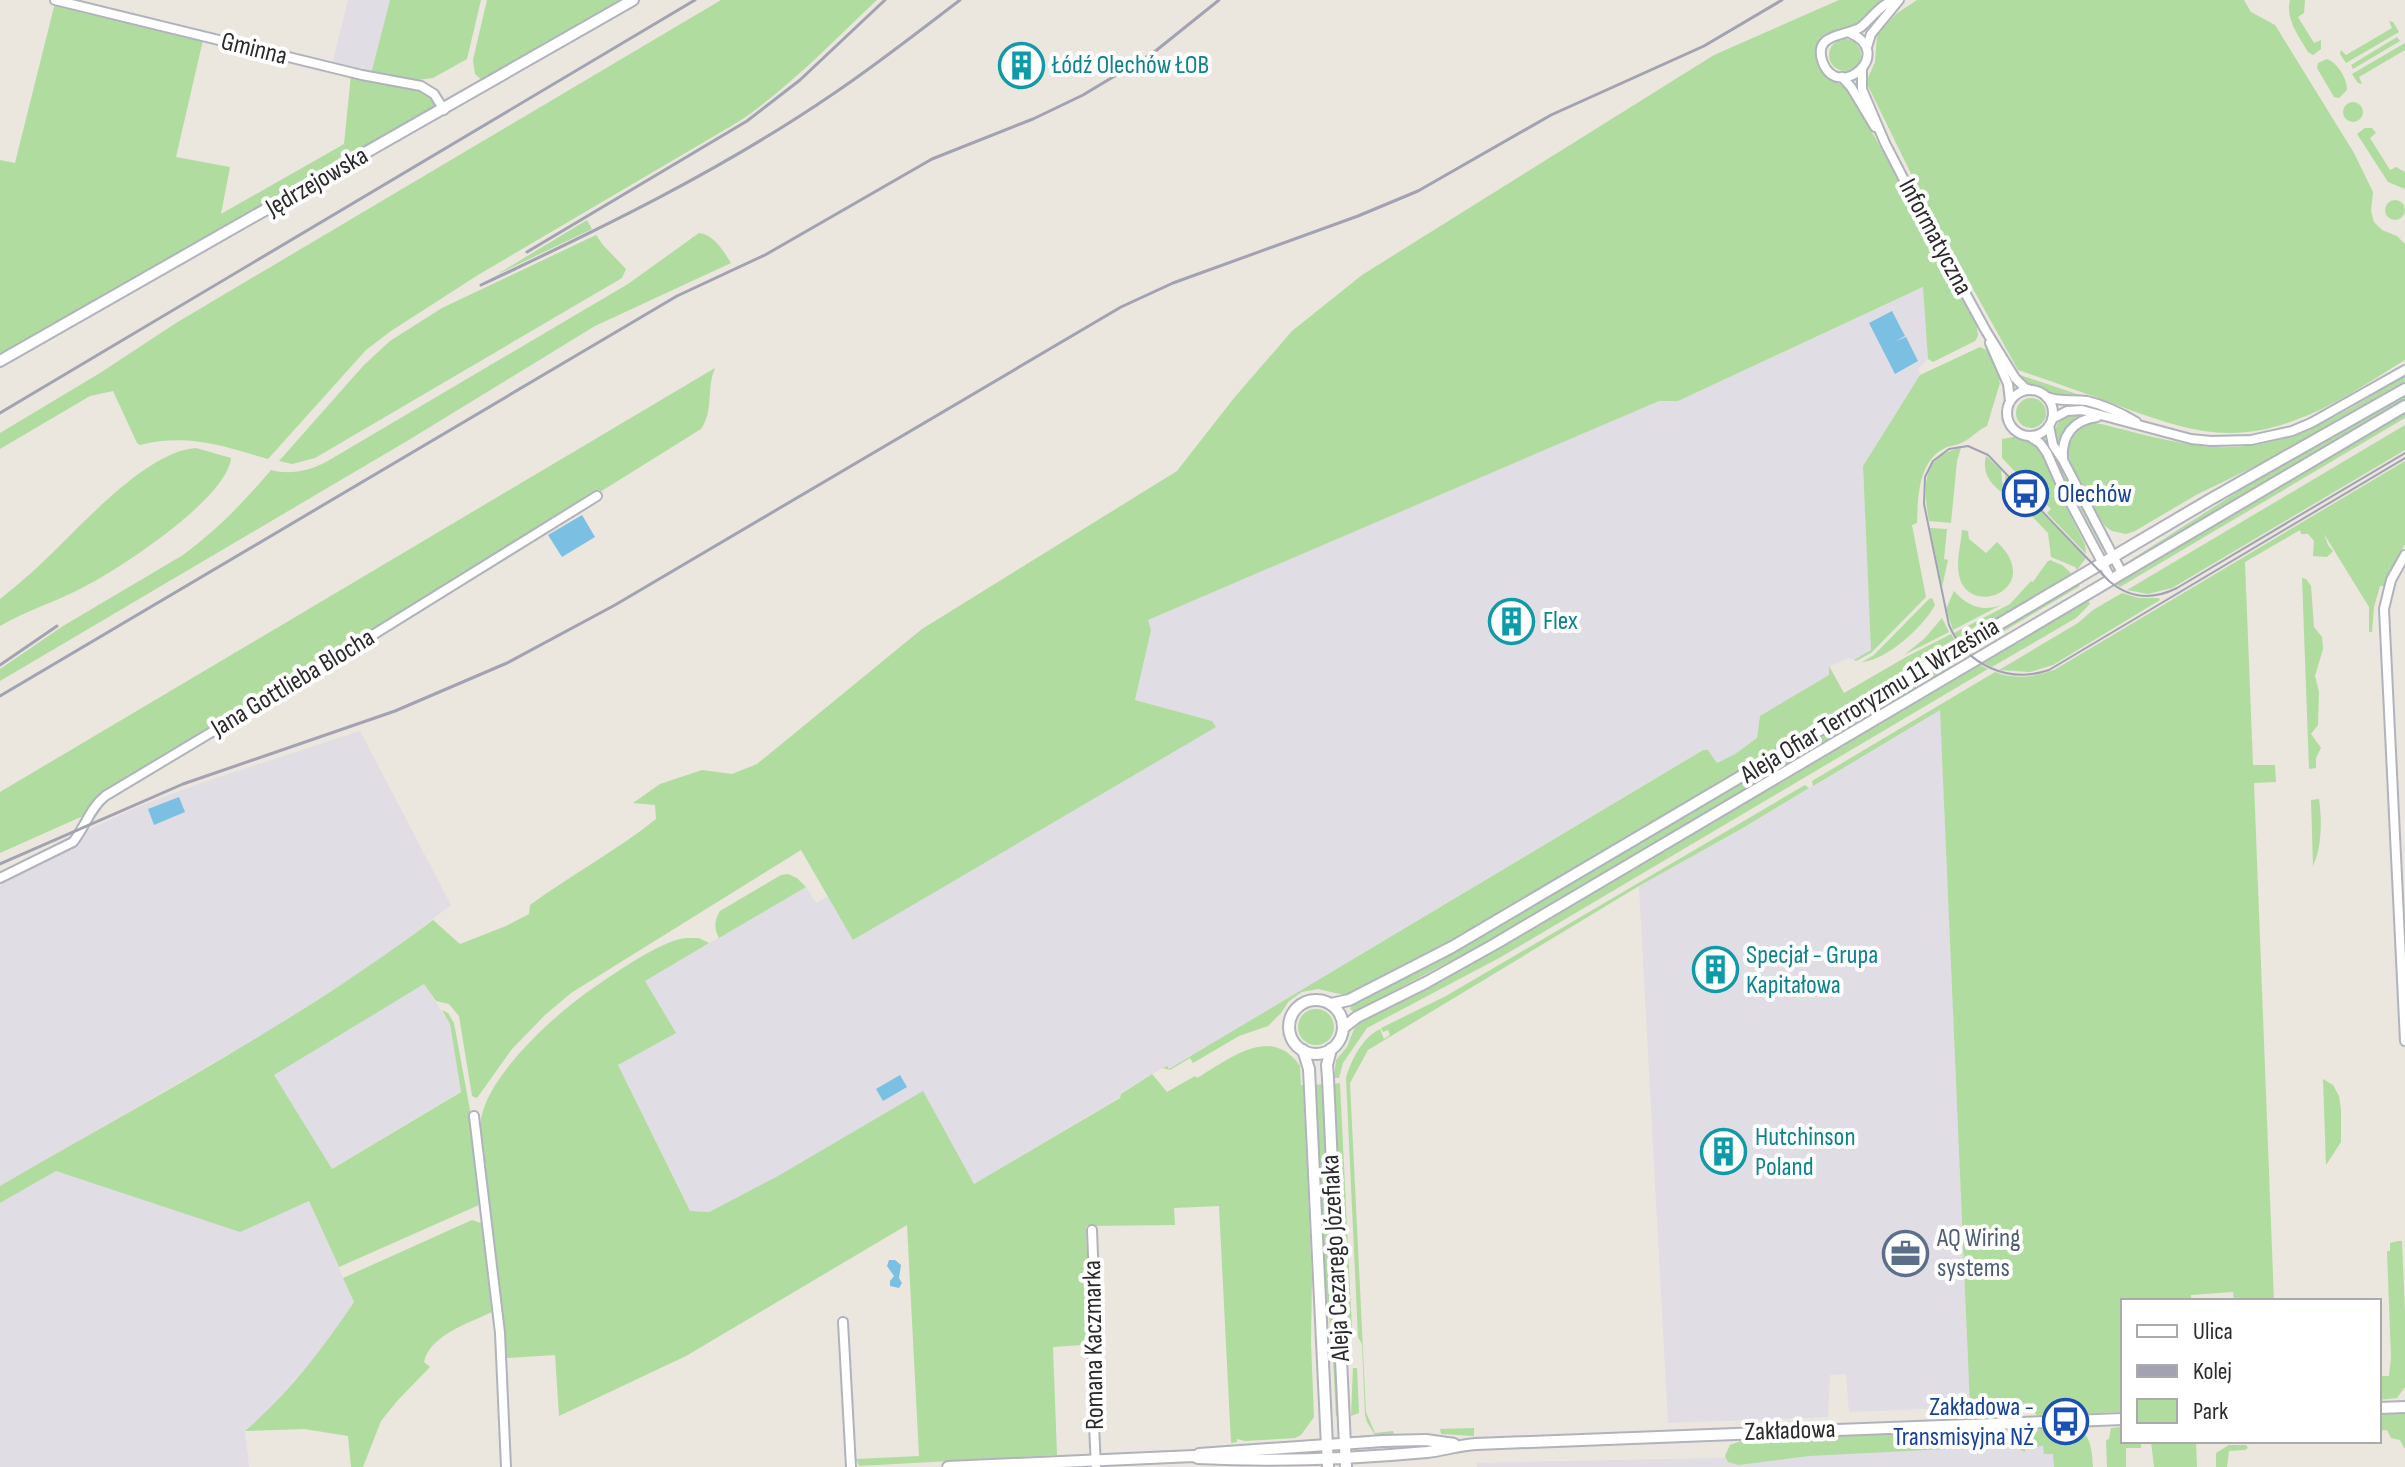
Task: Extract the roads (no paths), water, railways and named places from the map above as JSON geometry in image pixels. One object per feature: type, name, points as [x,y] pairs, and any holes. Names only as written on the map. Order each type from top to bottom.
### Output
[{"type":"street","name":"Gminna","points":[[55,0],[362,75],[421,86],[434,94],[444,110]]},
{"type":"street","name":"Jędrzejowska","points":[[0,361],[633,0]]},
{"type":"street","name":"Informatyczna","points":[[1897,0],[1881,6],[1863,26],[1831,37],[1822,50],[1824,64],[1828,71],[1842,77],[1851,87],[1885,143],[1986,331],[2015,378],[2031,390]]},
{"type":"street","name":"Informatyczna","points":[[1885,143],[1862,89],[1862,69],[1871,34],[1897,0]]},
{"type":"street","points":[[1850,33],[1858,36],[1867,47]]},
{"type":"street","points":[[1842,77],[1856,75],[1862,69]]},
{"type":"street","name":"Informatyczna","points":[[1986,331],[2008,384],[2010,402]]},
{"type":"street","points":[[2029,436],[2043,432],[2062,412],[2075,410],[2211,441],[2272,437],[2311,423],[2405,370]]},
{"type":"street","name":"Aleja Ofiar Terroryzmu 11 Września","points":[[1331,1004],[1349,1000],[1452,947],[2103,563],[2405,389]]},
{"type":"street","points":[[2111,579],[2047,453],[2040,443],[2014,430],[2008,408],[2022,391],[2031,390],[2056,400],[2095,404],[2141,424]]},
{"type":"street","points":[[2046,396],[2051,403],[2053,445],[2122,573]]},
{"type":"street","name":"Aleja Ofiar Terroryzmu 11 Września","points":[[1343,1028],[1357,1017],[1509,936],[2405,406]]},
{"type":"street","points":[[2063,460],[2063,445],[2070,430],[2082,421],[2104,416]]},
{"type":"street","name":"Jana Gottlieba Blocha","points":[[0,878],[70,844],[93,808],[105,796],[597,496]]},
{"type":"street","points":[[2405,555],[2391,580],[2384,609],[2405,1041]]},
{"type":"street","points":[[1316,999],[1331,1004],[1342,1019],[1343,1028],[1341,1038],[1331,1049],[1316,1054],[1303,1050],[1291,1037],[1290,1016],[1299,1006],[1316,999]]},
{"type":"street","name":"Aleja Cezarego Józefiaka","points":[[1331,1049],[1327,1065],[1346,1462]]},
{"type":"street","name":"Aleja Cezarego Józefiaka","points":[[1303,1050],[1309,1069],[1328,1462]]},
{"type":"street","points":[[474,1116],[500,1333],[506,1467]]},
{"type":"street","name":"Romana Kaczmarka","points":[[1092,1230],[1096,1464]]},
{"type":"street","points":[[843,1322],[851,1467]]},
{"type":"street","points":[[2381,1408],[2405,1407]]},
{"type":"street","name":"Zakładowa","points":[[1194,1456],[1252,1461],[1346,1462],[1458,1445],[2121,1419]]},
{"type":"street","name":"Zakładowa","points":[[948,1467],[1096,1464],[1194,1456],[1236,1449],[1345,1443],[1426,1440],[1458,1445]]},
{"type":"water","points":[[1892,311],[1905,336],[1896,341],[1906,337],[1918,361],[1895,374],[1869,323]]},
{"type":"water","points":[[582,515],[595,537],[562,557],[548,535]]},
{"type":"water","points":[[179,797],[185,812],[154,825],[148,809]]},
{"type":"water","points":[[900,1075],[907,1087],[883,1101],[876,1089]]},
{"type":"water","points":[[889,1260],[901,1265],[899,1278],[902,1283],[899,1288],[890,1286],[894,1276],[887,1266]]},
{"type":"tram line","points":[[2405,453],[2177,588],[2142,596],[2125,591],[2109,581],[1988,455],[1968,446],[1949,449],[1933,461],[1925,477],[1924,504],[1949,625],[1966,651],[1990,668],[2018,674],[2049,670],[2405,458]]},
{"type":"railway","points":[[0,413],[695,0]]},
{"type":"railway","points":[[527,252],[747,121],[800,80],[885,0]]},
{"type":"railway","points":[[481,285],[616,220],[748,148],[849,83],[960,0]]},
{"type":"railway","points":[[0,696],[677,296],[765,255],[932,159],[1033,119],[1083,95],[1153,53],[1219,0]]},
{"type":"railway","points":[[0,864],[183,784],[395,711],[507,663],[615,605],[1121,307],[1173,283],[1418,191],[1551,115],[1704,46],[1782,0]]},
{"type":"railway","points":[[0,665],[57,626]]},
{"type":"place","name":"Łódź Olechów ŁOB","points":[[1021,65]]},
{"type":"place","name":"Olechów","points":[[2026,494]]},
{"type":"place","name":"Flex","points":[[1512,621]]},
{"type":"place","name":"Specjał - Grupa Kapitałowa","points":[[1715,970]]},
{"type":"place","name":"Hutchinson Poland","points":[[1724,1152]]},
{"type":"place","name":"AQ Wiring systems","points":[[1906,1253]]},
{"type":"place","name":"Zakładowa - Transmisyjna NŻ","points":[[2065,1422]]}]
